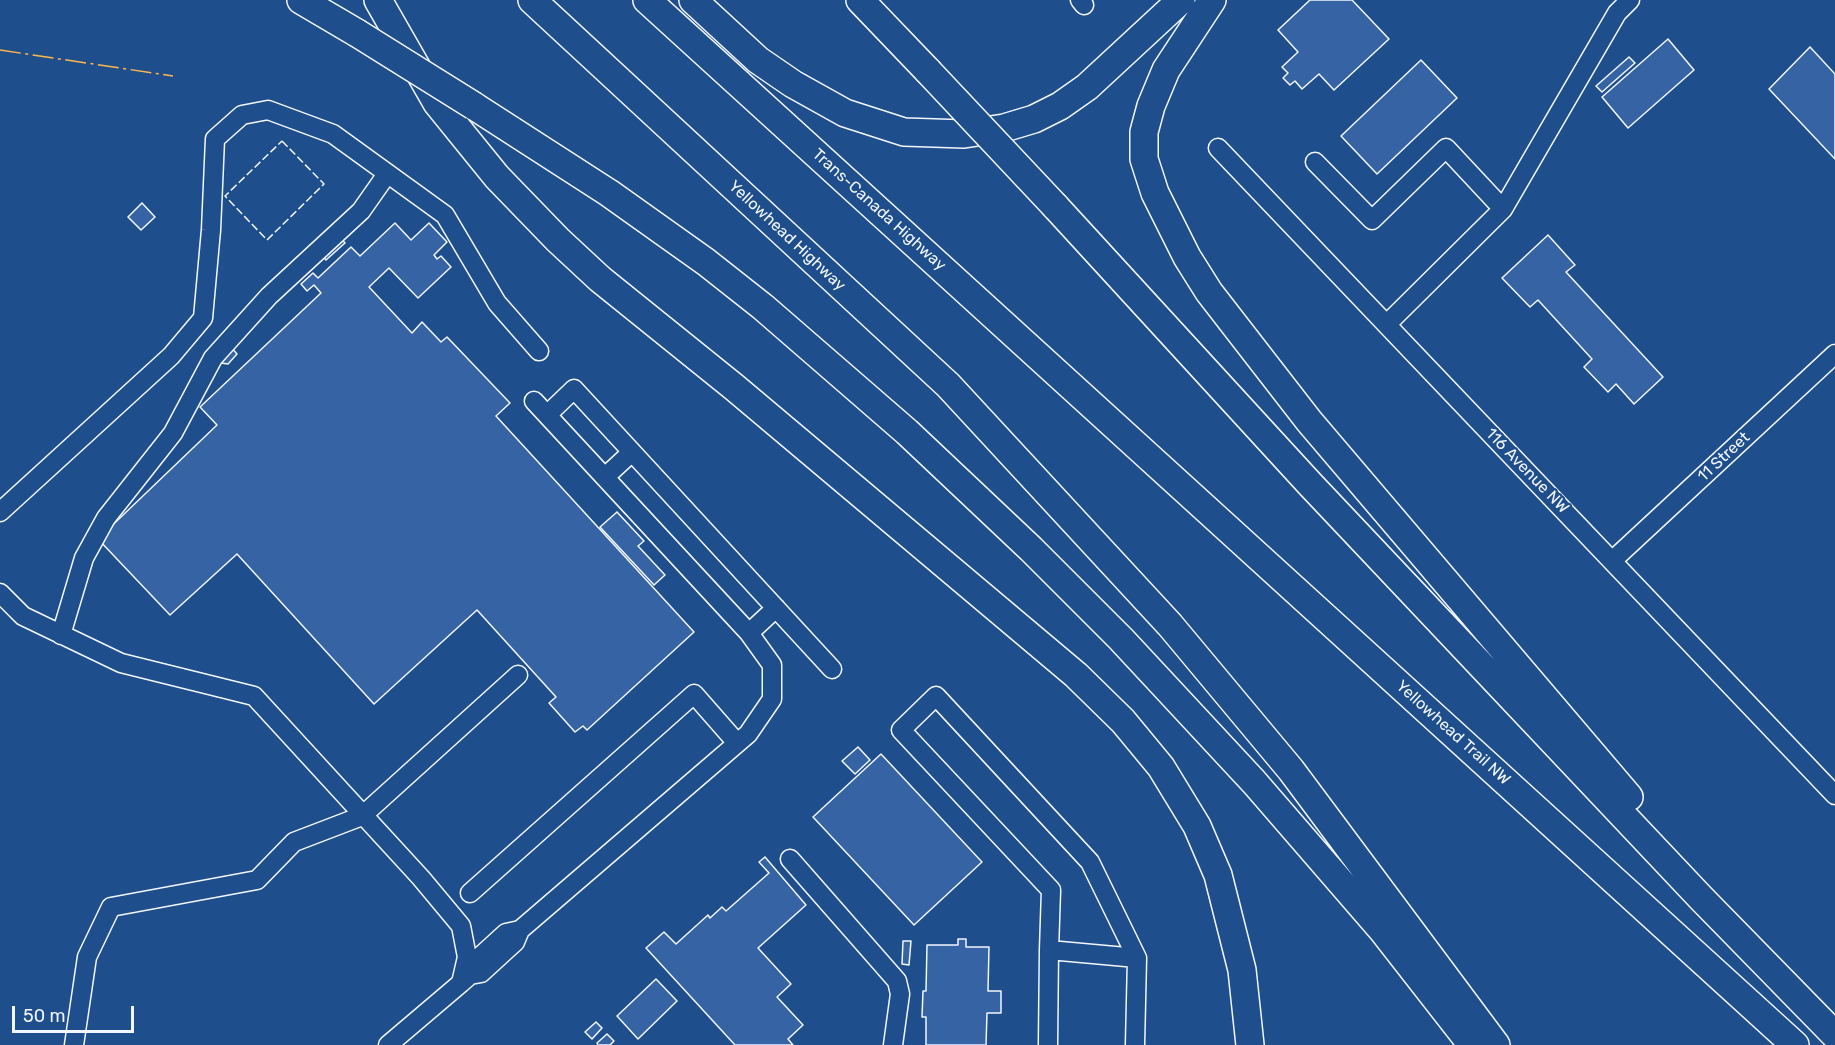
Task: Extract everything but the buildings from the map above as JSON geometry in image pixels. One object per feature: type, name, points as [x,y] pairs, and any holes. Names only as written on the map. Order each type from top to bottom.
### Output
[{"type":"highway","points":[[301,0],[474,106],[609,193],[706,262],[764,307],[907,432],[1121,639],[1254,782],[1383,931],[1472,1045]]},
{"type":"highway","points":[[318,0],[357,33]]},
{"type":"highway","points":[[378,0],[437,103],[497,177],[558,240],[600,279],[734,387],[1076,675],[1131,730],[1161,767],[1197,826],[1218,875],[1242,970],[1250,1045]]},
{"type":"highway","name":"Yellowhead Highway","points":[[531,0],[948,385],[1170,625],[1310,795],[1496,1045]]},
{"type":"highway","name":"Trans-Canada Highway","points":[[647,0],[1111,421]]},
{"type":"highway","points":[[693,0],[758,60],[793,84],[845,114],[904,132],[964,134],[1014,125],[1034,119],[1060,106],[1087,87],[1181,0]]},
{"type":"highway","points":[[860,0],[1055,206],[1309,483],[1701,898],[1835,1035]]},
{"type":"highway","points":[[1212,0],[1166,70],[1151,106],[1144,132],[1144,159],[1155,193],[1187,257],[1209,292],[1309,421],[1640,810],[1701,898]]},
{"type":"highway","name":"Yellowhead Trail NW","points":[[1111,421],[1795,1045]]},
{"type":"street","points":[[1386,324],[1503,209],[1617,13],[1630,0]]},
{"type":"street","points":[[0,512],[171,356],[203,318],[211,230],[214,139],[242,115],[268,110],[333,134],[445,215],[497,303],[539,351]]},
{"type":"street","name":"116 Avenue NW","points":[[1218,148],[1835,795]]},
{"type":"street","points":[[1315,162],[1372,220],[1446,148],[1503,209]]},
{"type":"street","points":[[61,635],[84,558],[106,518],[173,433],[213,358],[269,296],[361,211],[387,174]]},
{"type":"street","name":"11 Street","points":[[1612,560],[1835,354]]},
{"type":"street","points":[[547,415],[574,388],[832,669]]},
{"type":"street","points":[[388,1045],[465,979],[481,973],[515,942],[520,930],[748,734],[772,699],[772,665],[749,633],[534,401]]},
{"type":"street","points":[[605,477],[632,452]]},
{"type":"street","points":[[0,593],[23,616],[121,663],[254,696],[461,926],[467,957],[465,979]]},
{"type":"street","points":[[749,633],[776,608]]},
{"type":"street","points":[[74,1045],[87,957],[111,907],[257,880],[294,842],[362,816],[518,675]]},
{"type":"street","points":[[470,893],[694,694],[737,743]]},
{"type":"street","points":[[1048,1045],[1051,890],[901,730],[936,696],[1090,862],[1137,958],[1135,1045]]},
{"type":"street","points":[[790,859],[897,981],[900,994],[892,1045]]},
{"type":"street","points":[[1050,950],[1137,958]]},
{"type":"fence","points":[[282,141],[324,184],[267,240],[225,196],[282,141]]},
{"type":"power","points":[[0,50],[173,76]]}]
